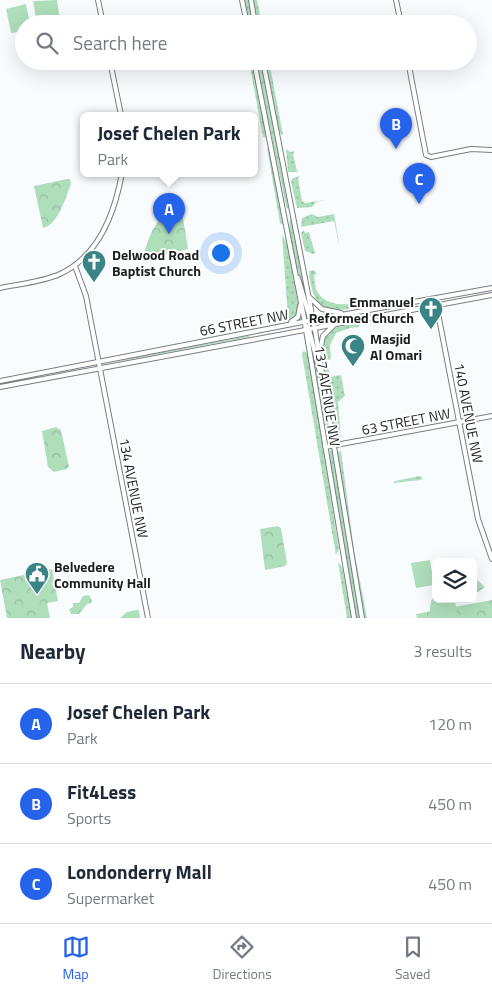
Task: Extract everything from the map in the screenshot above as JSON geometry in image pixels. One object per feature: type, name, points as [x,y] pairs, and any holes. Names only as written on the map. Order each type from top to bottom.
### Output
[{"type":"main road","points":[[98,0],[101,15]]},
{"type":"main road","points":[[242,0],[245,15]]},
{"type":"main road","points":[[251,0],[254,15]]},
{"type":"main road","points":[[396,0],[399,15]]},
{"type":"main road","points":[[112,70],[120,112]]},
{"type":"main road","name":"137 AVENUE NW","points":[[256,70],[304,322],[307,328],[354,618]]},
{"type":"main road","points":[[265,70],[309,296],[311,320]]},
{"type":"main road","points":[[410,70],[426,155],[431,156],[471,149],[492,150]]},
{"type":"main road","points":[[0,288],[52,277],[75,266],[93,248],[105,228],[121,177]]},
{"type":"main road","points":[[294,264],[311,320],[315,327]]},
{"type":"main road","name":"134 AVENUE NW","points":[[75,266],[85,290],[148,618]]},
{"type":"main road","name":"66 STREET NW","points":[[0,381],[311,320],[492,288]]},
{"type":"main road","name":"66 STREET NW","points":[[0,387],[307,328],[492,295]]},
{"type":"main road","points":[[309,296],[322,310],[348,314]]},
{"type":"main road","points":[[287,325],[298,317],[300,298]]},
{"type":"main road","name":"140 AVENUE NW","points":[[435,298],[481,534],[492,559]]},
{"type":"main road","points":[[320,356],[323,336],[329,328],[340,322]]},
{"type":"main road","name":"137 AVENUE NW","points":[[315,327],[362,618]]},
{"type":"main road","points":[[307,328],[323,382]]},
{"type":"main road","name":"63 STREET NW","points":[[325,447],[492,416]]},
{"type":"green space","points":[[57,0],[59,15],[35,15],[33,1]]},
{"type":"green space","points":[[244,0],[249,0],[252,15],[247,15]]},
{"type":"green space","points":[[253,0],[257,0],[260,15],[256,15]]},
{"type":"green space","points":[[26,4],[28,15],[15,15],[15,32],[11,33],[6,9]]},
{"type":"green space","points":[[251,70],[254,70],[267,138],[263,137]]},
{"type":"green space","points":[[258,70],[263,70],[289,211],[286,206]]},
{"type":"green space","points":[[267,70],[271,70],[283,135],[279,133]]},
{"type":"green space","points":[[267,148],[270,151],[283,225],[280,223]]},
{"type":"green space","points":[[286,149],[290,152],[295,151],[293,154],[297,171],[299,172],[288,172]]},
{"type":"green space","points":[[300,176],[298,178],[302,201],[305,203],[325,200],[316,202],[312,207],[297,208],[291,181],[293,178]]},
{"type":"green space","points":[[70,179],[71,184],[61,210],[49,226],[43,228],[34,186]]},
{"type":"green space","points":[[179,210],[182,212],[188,249],[145,259],[143,255],[159,220],[171,212]]},
{"type":"green space","points":[[312,214],[318,217],[334,214],[340,248],[334,221],[301,227],[302,218]]},
{"type":"green space","points":[[290,219],[292,219],[309,315],[293,251]]},
{"type":"green space","points":[[304,230],[305,233],[309,232],[315,253],[313,254],[305,251],[301,233]]},
{"type":"green space","points":[[282,234],[288,246],[299,308],[297,317],[290,321],[288,317]]},
{"type":"green space","points":[[314,270],[317,274],[314,275],[317,291],[330,302],[347,304],[383,298],[380,303],[331,310],[323,306],[316,299],[309,271]]},
{"type":"green space","points":[[359,322],[359,327],[336,333],[330,345],[331,359],[324,361],[324,340],[331,329]]},
{"type":"green space","points":[[310,333],[322,387],[329,442],[322,413]]},
{"type":"green space","points":[[250,337],[121,361],[132,358]]},
{"type":"green space","points":[[304,351],[308,354],[339,549],[336,555],[302,354]]},
{"type":"green space","points":[[328,364],[330,377],[341,375],[345,396],[338,402],[341,439],[338,441],[332,427],[328,407],[325,367]]},
{"type":"green space","points":[[56,427],[61,430],[69,467],[54,472],[48,467],[42,431]]},
{"type":"green space","points":[[330,450],[332,450],[360,618],[356,618],[329,460]]},
{"type":"green space","points":[[341,451],[354,550],[367,618],[364,618],[337,455],[337,452]]},
{"type":"green space","points":[[420,476],[423,478],[421,480],[393,483],[395,481]]},
{"type":"green space","points":[[278,526],[281,528],[287,563],[285,566],[265,570],[260,529]]},
{"type":"green space","points":[[430,560],[432,585],[416,588],[411,563]]},
{"type":"green space","points":[[338,562],[342,567],[352,618],[347,618]]},
{"type":"green space","points":[[52,569],[58,601],[47,603],[50,618],[7,618],[0,580]]},
{"type":"green space","points":[[477,580],[485,587],[477,593]]},
{"type":"green space","points":[[89,595],[92,600],[91,603],[87,604],[79,614],[71,614],[69,609],[73,607],[73,603],[79,603],[83,596]]},
{"type":"green space","points":[[432,599],[432,603],[455,603],[457,617],[429,618]]},
{"type":"green space","points":[[492,600],[492,618],[417,618],[416,614],[477,603]]},
{"type":"green space","points":[[139,610],[140,618],[120,618],[127,612]]},
{"type":"place","name":"Fit4Less","points":[[396,149]]},
{"type":"place","name":"Londonderry Mall","points":[[419,204]]},
{"type":"place","name":"Josef Chelen Park","points":[[169,234]]},
{"type":"place","name":"Delwood Road Baptist Church","points":[[94,283]]},
{"type":"place","name":"Emmanuel Reformed Church","points":[[431,330]]},
{"type":"place","name":"Masjid Al Omari","points":[[353,367]]},
{"type":"place","name":"Belvedere Community Hall","points":[[37,595]]}]
